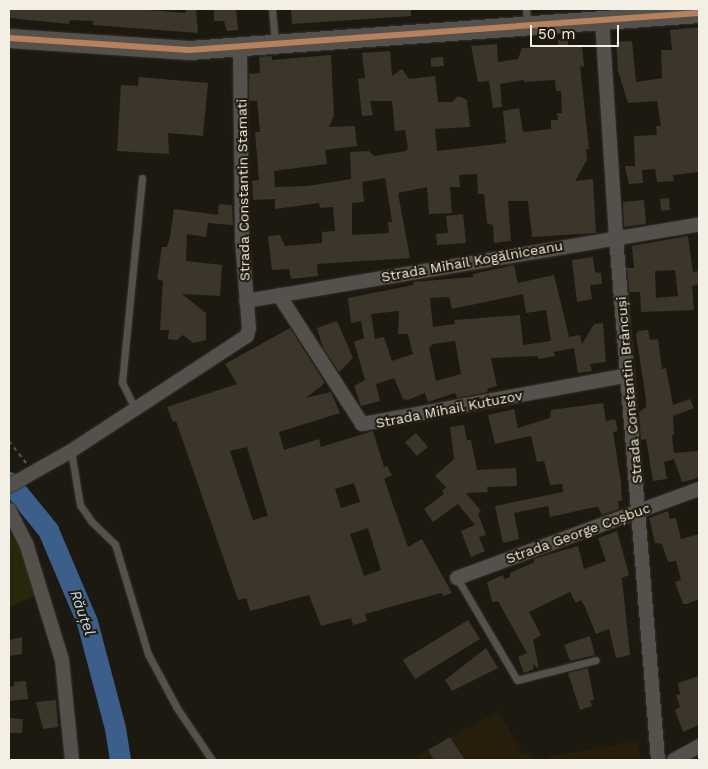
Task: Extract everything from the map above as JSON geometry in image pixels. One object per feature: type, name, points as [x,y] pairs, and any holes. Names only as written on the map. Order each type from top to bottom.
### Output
[{"type":"street","points":[[9,38],[119,47],[240,47],[527,18],[602,20],[699,13]]},
{"type":"street","name":"Strada Constantin Brâncuși","points":[[602,20],[616,236],[658,760]]},
{"type":"street","name":"Strada Constantin Stamati","points":[[135,409],[237,344],[248,333],[242,241],[240,47]]},
{"type":"street","name":"Strada Mihail Kogălniceanu","points":[[246,301],[616,236],[699,224]]},
{"type":"street","name":"Strada Mihail Kutuzov","points":[[279,295],[362,424],[628,375]]},
{"type":"street","points":[[9,486],[28,473],[71,451],[135,409]]},
{"type":"street","name":"Strada George Coșbuc","points":[[457,578],[638,509],[699,489]]},
{"type":"street","points":[[9,510],[32,561],[62,660],[72,760]]},
{"type":"street","points":[[674,760],[699,746]]},
{"type":"lane","points":[[272,9],[275,43]]},
{"type":"lane","points":[[135,409],[122,382],[142,178]]},
{"type":"lane","points":[[71,451],[80,505],[91,521],[115,544],[148,654],[177,708],[212,760]]},
{"type":"lane","points":[[457,578],[517,680],[596,660]]},
{"type":"path","points":[[9,441],[28,473]]},
{"type":"shaded area","points":[[498,711],[522,752],[539,760],[410,760]]},
{"type":"shaded area","points":[[638,741],[640,760],[545,760],[551,756]]},
{"type":"green space","points":[[9,523],[42,593],[9,607]]},
{"type":"building","points":[[9,9],[135,9],[186,13],[186,9],[196,9],[198,33],[93,25],[93,21],[70,20],[69,24],[9,18]]},
{"type":"building","points":[[214,9],[236,9],[238,30],[227,31],[224,21],[214,21]]},
{"type":"building","points":[[291,9],[411,9],[411,16],[292,24]]},
{"type":"building","points":[[699,27],[699,172],[673,175],[674,181],[657,182],[655,169],[642,170],[643,183],[629,184],[625,166],[635,166],[634,136],[657,135],[656,126],[661,126],[657,101],[628,103],[618,71],[616,42],[632,41],[636,82],[662,78],[661,50],[672,50],[670,30]]},
{"type":"building","points":[[568,39],[568,46],[582,45],[584,67],[580,66],[589,149],[586,149],[587,160],[575,181],[593,179],[596,233],[532,237],[528,201],[508,201],[511,241],[494,243],[493,225],[487,223],[484,194],[478,194],[477,174],[459,175],[460,187],[450,187],[452,213],[429,214],[427,187],[398,193],[410,258],[317,264],[318,276],[291,279],[289,269],[272,270],[268,236],[280,235],[285,246],[322,243],[322,232],[335,231],[333,207],[320,208],[319,203],[275,209],[275,199],[253,200],[252,181],[259,180],[255,132],[260,132],[257,101],[249,101],[249,74],[260,73],[259,57],[272,56],[272,60],[331,55],[334,116],[329,127],[355,126],[357,146],[325,150],[327,164],[274,171],[275,187],[308,186],[351,179],[350,152],[369,151],[374,156],[406,151],[408,148],[405,130],[395,131],[392,101],[370,101],[373,115],[362,116],[358,79],[365,78],[362,53],[390,51],[392,76],[402,69],[409,79],[435,76],[438,102],[452,102],[458,96],[467,100],[470,127],[435,129],[437,151],[506,143],[503,111],[519,108],[523,132],[551,129],[551,120],[558,120],[557,113],[562,113],[561,91],[556,91],[555,80],[524,82],[524,80],[500,84],[502,107],[493,108],[489,81],[478,82],[471,46],[497,44],[498,62],[518,59],[522,48],[558,46],[558,40]],"holes":[[[385,178],[392,222],[388,222],[389,233],[352,235],[352,203],[364,202],[362,182]]]},
{"type":"building","points":[[443,57],[444,66],[431,67],[431,58]]},
{"type":"building","points":[[139,77],[208,83],[203,136],[168,133],[169,154],[117,151],[121,85],[138,86]]},
{"type":"building","points":[[669,198],[670,210],[661,211],[660,199]]},
{"type":"building","points":[[644,200],[646,224],[624,227],[623,202]]},
{"type":"building","points":[[219,204],[232,205],[233,225],[208,223],[206,237],[187,234],[186,261],[222,265],[220,296],[182,294],[206,313],[206,340],[193,343],[183,335],[177,340],[168,339],[169,330],[160,330],[163,281],[157,279],[162,247],[167,247],[170,237],[174,209],[218,215]]},
{"type":"building","points":[[463,214],[466,243],[437,245],[436,234],[448,233],[446,216]]},
{"type":"building","points":[[688,236],[693,272],[699,271],[699,284],[692,286],[694,310],[641,312],[640,292],[629,292],[627,268],[634,268],[632,246]],"holes":[[[675,270],[678,296],[656,298],[655,271]]]},
{"type":"building","points":[[593,257],[595,272],[601,273],[602,284],[590,285],[592,299],[577,302],[572,260]]},
{"type":"building","points":[[514,265],[518,283],[554,275],[569,337],[580,335],[582,344],[594,324],[603,323],[606,362],[590,364],[592,371],[578,373],[574,348],[554,352],[555,356],[538,359],[538,356],[491,358],[497,386],[487,389],[488,392],[457,398],[455,393],[428,402],[425,393],[408,400],[403,399],[394,378],[376,384],[380,401],[361,406],[354,386],[365,380],[354,342],[364,338],[361,321],[351,323],[348,298],[413,285],[413,282],[473,277],[473,274]],"holes":[[[523,294],[526,313],[546,310],[551,341],[523,345],[520,315],[454,320],[455,324],[433,327],[430,298],[449,297],[452,309]],[[399,311],[398,334],[408,334],[413,354],[392,361],[384,337],[375,339],[371,314]],[[455,341],[461,374],[436,381],[429,348],[433,344]]]},
{"type":"building","points":[[337,321],[353,358],[339,372],[323,348],[317,328]]},
{"type":"building","points":[[290,328],[325,383],[306,398],[331,392],[340,413],[279,432],[284,450],[319,439],[321,447],[373,431],[384,467],[387,466],[392,475],[384,479],[408,547],[422,539],[452,593],[443,596],[441,593],[365,614],[367,621],[353,625],[351,618],[321,626],[309,595],[250,611],[246,598],[238,600],[176,421],[173,422],[167,407],[237,384],[225,364]],"holes":[[[247,447],[268,516],[253,520],[230,451]],[[354,483],[360,502],[341,508],[335,489]],[[368,528],[381,570],[364,576],[350,534]]]},
{"type":"building","points":[[648,330],[650,340],[658,339],[662,369],[666,368],[673,405],[690,399],[694,408],[673,416],[674,435],[672,435],[674,453],[699,451],[699,477],[691,480],[682,482],[674,459],[664,462],[667,479],[653,481],[646,439],[641,440],[639,412],[646,407],[646,399],[636,335],[638,331]]},
{"type":"building","points":[[603,403],[606,421],[615,419],[618,431],[613,432],[621,482],[622,501],[618,501],[619,509],[602,515],[598,507],[550,517],[548,506],[514,513],[519,539],[503,543],[495,506],[563,492],[562,484],[550,485],[544,461],[537,462],[531,436],[495,444],[488,415],[514,409],[518,428],[550,418],[551,410]]},
{"type":"building","points":[[464,425],[467,440],[471,440],[477,470],[516,468],[517,486],[487,487],[488,492],[466,493],[481,511],[478,514],[486,535],[479,537],[485,551],[471,557],[461,531],[475,525],[458,504],[433,522],[424,509],[444,494],[442,491],[446,487],[435,476],[454,459],[450,427]]},
{"type":"building","points":[[416,433],[428,447],[417,456],[405,442]]},
{"type":"building","points":[[668,511],[670,519],[676,518],[681,539],[699,534],[699,599],[687,604],[683,604],[675,582],[681,580],[676,561],[668,562],[662,544],[655,543],[649,518]]},
{"type":"building","points":[[617,531],[629,575],[622,578],[630,655],[616,658],[609,629],[596,634],[581,600],[576,603],[570,592],[529,612],[541,635],[533,640],[539,669],[533,664],[534,669],[524,673],[518,657],[527,653],[498,601],[492,602],[487,582],[503,575],[504,579],[510,577],[510,573],[535,562],[533,559],[578,546],[584,569],[606,561],[598,538]]},
{"type":"building","points":[[468,620],[480,639],[415,679],[403,660]]},
{"type":"building","points":[[590,636],[595,655],[570,661],[564,645]]},
{"type":"building","points":[[22,637],[22,654],[9,656],[9,640]]},
{"type":"building","points":[[486,648],[498,668],[452,691],[445,680]]},
{"type":"building","points":[[588,668],[594,700],[590,701],[592,706],[580,710],[568,673]]},
{"type":"building","points":[[699,676],[699,725],[683,732],[675,710],[680,707],[676,695],[680,694],[678,683]]},
{"type":"building","points":[[26,681],[28,699],[9,701],[9,687],[14,686],[14,682]]},
{"type":"building","points":[[56,700],[58,727],[43,729],[36,702]]},
{"type":"building","points":[[9,718],[23,719],[22,733],[9,733]]},
{"type":"building","points":[[450,737],[465,760],[434,760],[428,750]]},
{"type":"waterway","name":"Răuțel","points":[[9,482],[48,530],[87,622],[115,728],[120,760]]},
{"type":"transit line","points":[[9,38],[189,50],[699,13]]}]
